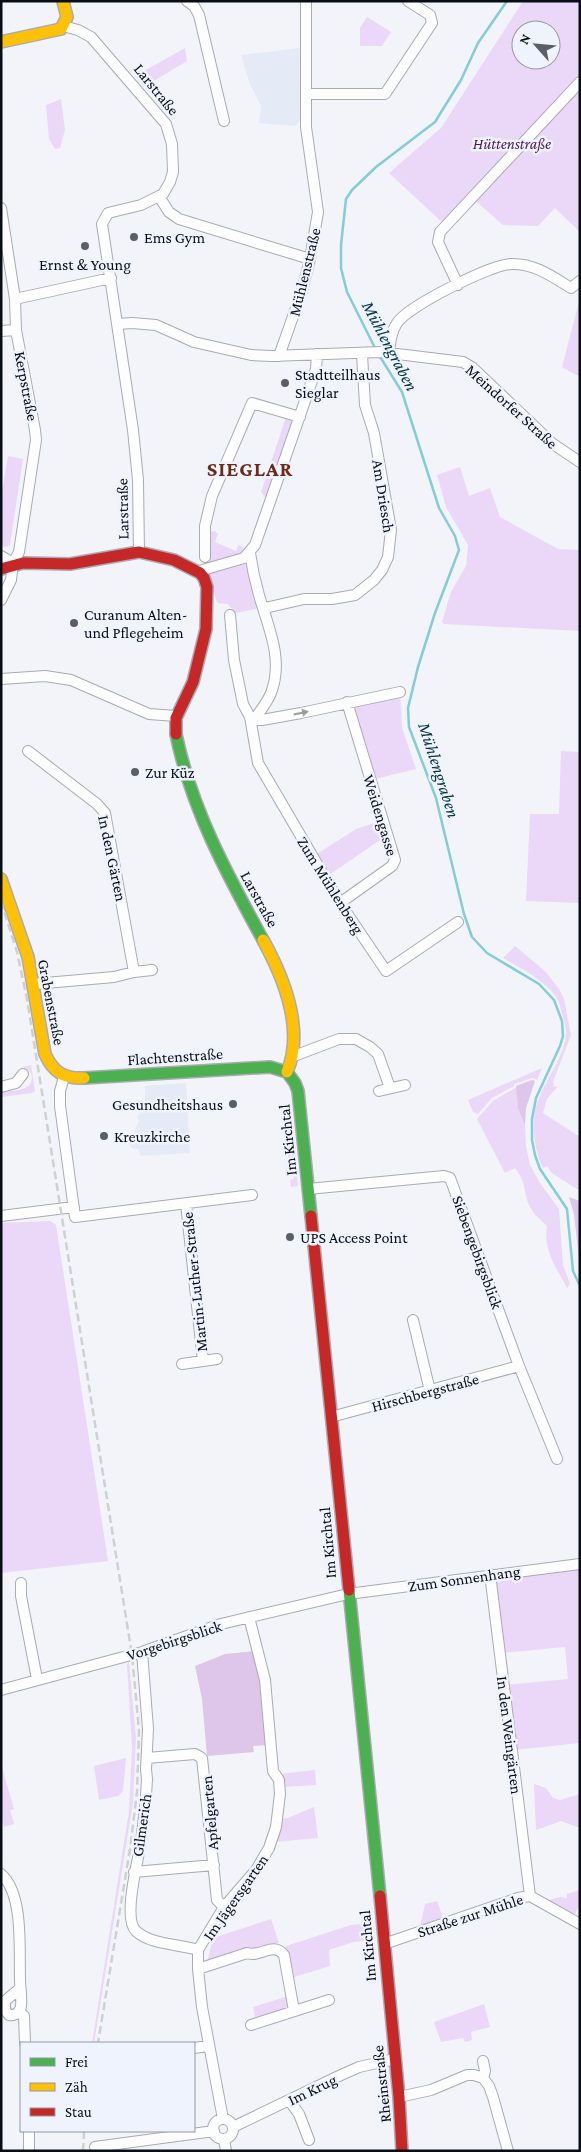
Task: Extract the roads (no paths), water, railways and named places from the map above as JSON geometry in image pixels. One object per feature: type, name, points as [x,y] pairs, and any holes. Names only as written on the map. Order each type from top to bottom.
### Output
[{"type":"street","points":[[1,42],[57,31],[63,26],[67,17],[63,1]]},
{"type":"street","points":[[187,1],[194,6],[199,16],[224,122]]},
{"type":"street","name":"Mühlenstraße","points":[[279,356],[302,290],[310,259],[318,212],[306,128],[306,1]]},
{"type":"street","points":[[306,94],[385,94],[432,23],[430,15],[408,1]]},
{"type":"street","name":"Larstraße","points":[[63,26],[78,30],[92,37],[166,124],[172,144],[173,172],[167,188],[160,198],[108,213],[103,220],[133,430],[138,480],[139,552],[175,561],[199,572]]},
{"type":"street","points":[[458,285],[438,242],[440,232],[580,82]]},
{"type":"street","points":[[160,198],[169,212],[179,219],[310,259]]},
{"type":"street","name":"Kerpstraße","points":[[1,208],[15,299],[16,330],[36,430],[19,552],[12,563]]},
{"type":"street","points":[[376,353],[404,315],[425,301],[495,267],[512,264],[531,266],[571,288],[580,281]]},
{"type":"street","points":[[15,299],[110,278]]},
{"type":"street","name":"Meindorfer Straße","points":[[118,324],[148,324],[212,347],[251,355],[376,353],[468,364],[553,444],[580,462]]},
{"type":"street","points":[[1,330],[16,330]]},
{"type":"street","name":"Am Driesch","points":[[264,608],[304,599],[332,599],[355,595],[374,580],[382,570],[388,557],[391,542],[390,530],[374,433],[365,405],[376,353]]},
{"type":"street","points":[[1,678],[59,677],[71,680],[149,714],[176,716],[193,682],[207,615],[208,587],[199,572],[238,560],[250,553],[255,545],[316,369],[317,354]]},
{"type":"street","points":[[205,557],[205,526],[212,496],[252,403],[300,417]]},
{"type":"street","points":[[1,556],[12,563],[59,565],[139,552]]},
{"type":"street","points":[[250,553],[259,595],[276,656],[276,676],[268,699],[252,719]]},
{"type":"street","points":[[1,569],[12,563]]},
{"type":"street","points":[[1,600],[11,580],[12,563]]},
{"type":"street","name":"Zum Mühlenberg","points":[[230,615],[234,660],[243,704],[252,719],[257,758],[261,769],[340,903],[386,971],[458,922]]},
{"type":"street","points":[[252,719],[286,716],[400,692]]},
{"type":"street","name":"Weidengasse","points":[[340,903],[392,866],[395,860],[347,702]]},
{"type":"street","name":"Larstraße","points":[[176,716],[176,730],[186,777],[203,825],[283,979],[289,1000],[294,1056],[287,1072]]},
{"type":"street","name":"In den Gärten","points":[[28,751],[97,804],[105,813],[134,972]]},
{"type":"street","name":"Grabenstraße","points":[[1,879],[22,940],[34,984],[45,1054],[51,1068],[64,1077]]},
{"type":"street","points":[[34,984],[114,977],[152,970]]},
{"type":"street","points":[[294,1056],[335,1040],[356,1039],[378,1054],[390,1088]]},
{"type":"street","name":"Flachtenstraße","points":[[64,1077],[91,1078],[270,1067],[278,1067],[287,1072]]},
{"type":"street","name":"Im Kirchtal","points":[[287,1072],[294,1080],[300,1104],[390,2014]]},
{"type":"street","points":[[1,1087],[16,1083],[23,1074]]},
{"type":"street","points":[[64,1077],[60,1091],[60,1106],[74,1212]]},
{"type":"street","points":[[379,1091],[405,1084]]},
{"type":"street","name":"Siebengebirgsblick","points":[[308,1189],[444,1176],[450,1178],[519,1366],[557,1459]]},
{"type":"street","name":"Martin-Luther-Straße","points":[[1,1216],[186,1204],[252,1195]]},
{"type":"street","name":"Martin-Luther-Straße","points":[[186,1204],[203,1361]]},
{"type":"street","points":[[413,1320],[430,1391]]},
{"type":"street","name":"Martin-Luther-Straße","points":[[182,1364],[217,1359]]},
{"type":"street","name":"Hirschbergstraße","points":[[331,1417],[519,1366]]},
{"type":"street","name":"Zum Sonnenhang","points":[[348,1594],[490,1574],[580,1564]]},
{"type":"street","name":"In den Weingärten","points":[[490,1574],[530,1896]]},
{"type":"street","points":[[22,1583],[21,1596],[37,1680]]},
{"type":"street","name":"Vorgebirgsblick","points":[[1,1690],[142,1652],[208,1628],[348,1594]]},
{"type":"street","name":"Im Jägersgarten","points":[[223,2119],[208,2046],[198,1969],[198,1950],[224,1907],[265,1856],[276,1827],[280,1802],[279,1780],[273,1771],[265,1680],[249,1617]]},
{"type":"street","name":"Gilmerich","points":[[142,1652],[148,1729],[148,1779],[145,1814],[134,1872],[130,1910],[133,1929],[149,1939],[198,1950]]},
{"type":"street","name":"Apfelgarten","points":[[147,1758],[195,1754],[202,1758],[217,1900],[224,1907]]},
{"type":"street","name":"Apfelgarten","points":[[134,1872],[214,1865]]},
{"type":"street","points":[[1,1874],[11,1886],[16,1904],[19,1934],[22,2001],[19,2012],[9,2015],[4,2005],[9,1997],[20,1989]]},
{"type":"street","name":"Straße zur Mühle","points":[[384,1944],[518,1898],[530,1896],[580,1924]]},
{"type":"street","points":[[198,1969],[246,1953],[251,1955],[272,1949],[277,1950],[284,1955],[294,2011]]},
{"type":"street","points":[[251,2026],[329,2000]]},
{"type":"street","points":[[19,2012],[24,2016],[25,2042]]},
{"type":"street","name":"Rheinstraße","points":[[390,2014],[399,2097],[402,2151]]},
{"type":"street","points":[[195,2048],[208,2046]]},
{"type":"street","name":"Im Krug","points":[[233,2127],[359,2067],[395,2059]]},
{"type":"street","points":[[483,2061],[485,2071],[483,2078]]},
{"type":"street","points":[[399,2097],[431,2090],[467,2075],[483,2078],[489,2086],[493,2097],[508,2151]]},
{"type":"street","points":[[289,2100],[299,2114],[309,2140]]},
{"type":"street","points":[[223,2119],[233,2127],[231,2135],[224,2139],[217,2137],[214,2131],[216,2123],[223,2119]]},
{"type":"street","points":[[95,2147],[214,2131]]},
{"type":"street","points":[[29,2132],[29,2151]]},
{"type":"street","points":[[224,2139],[226,2151]]},
{"type":"waterway","name":"Mühlengraben","points":[[375,348],[347,292],[341,268],[341,245],[346,199],[352,190],[376,167],[435,122],[461,80],[478,43],[507,1]]},
{"type":"waterway","name":"Mühlengraben","points":[[379,355],[402,392],[439,508],[455,536],[459,550],[435,613],[418,667],[408,708],[409,727],[436,798],[464,914],[472,937],[487,953],[539,984],[554,1000],[562,1021],[563,1036],[560,1046],[536,1098],[532,1119],[532,1140],[540,1169],[567,1209],[573,1271],[580,1286]]},
{"type":"railway","points":[[1,901],[17,952],[27,999],[132,1655],[139,1730],[137,1792],[130,1849],[98,2042]]},
{"type":"railway","points":[[83,2151],[84,2132]]},
{"type":"place","name":"Ems Gym","points":[[134,237]]},
{"type":"place","name":"Ernst & Young","points":[[85,246]]},
{"type":"place","name":"Stadtteilhaus Sieglar","points":[[285,383]]},
{"type":"place","name":"Curanum Alten- und Pflegeheim","points":[[74,623]]},
{"type":"place","name":"Zur Küz","points":[[135,772]]},
{"type":"place","name":"Gesundheitshaus","points":[[233,1104]]},
{"type":"place","name":"Kreuzkirche","points":[[104,1136]]},
{"type":"place","name":"UPS Access Point","points":[[290,1237]]},
{"type":"district","name":"SIEGLAR","points":[[250,469]]},
{"type":"park label","name":"Hüttenstraße","points":[[512,143]]}]
